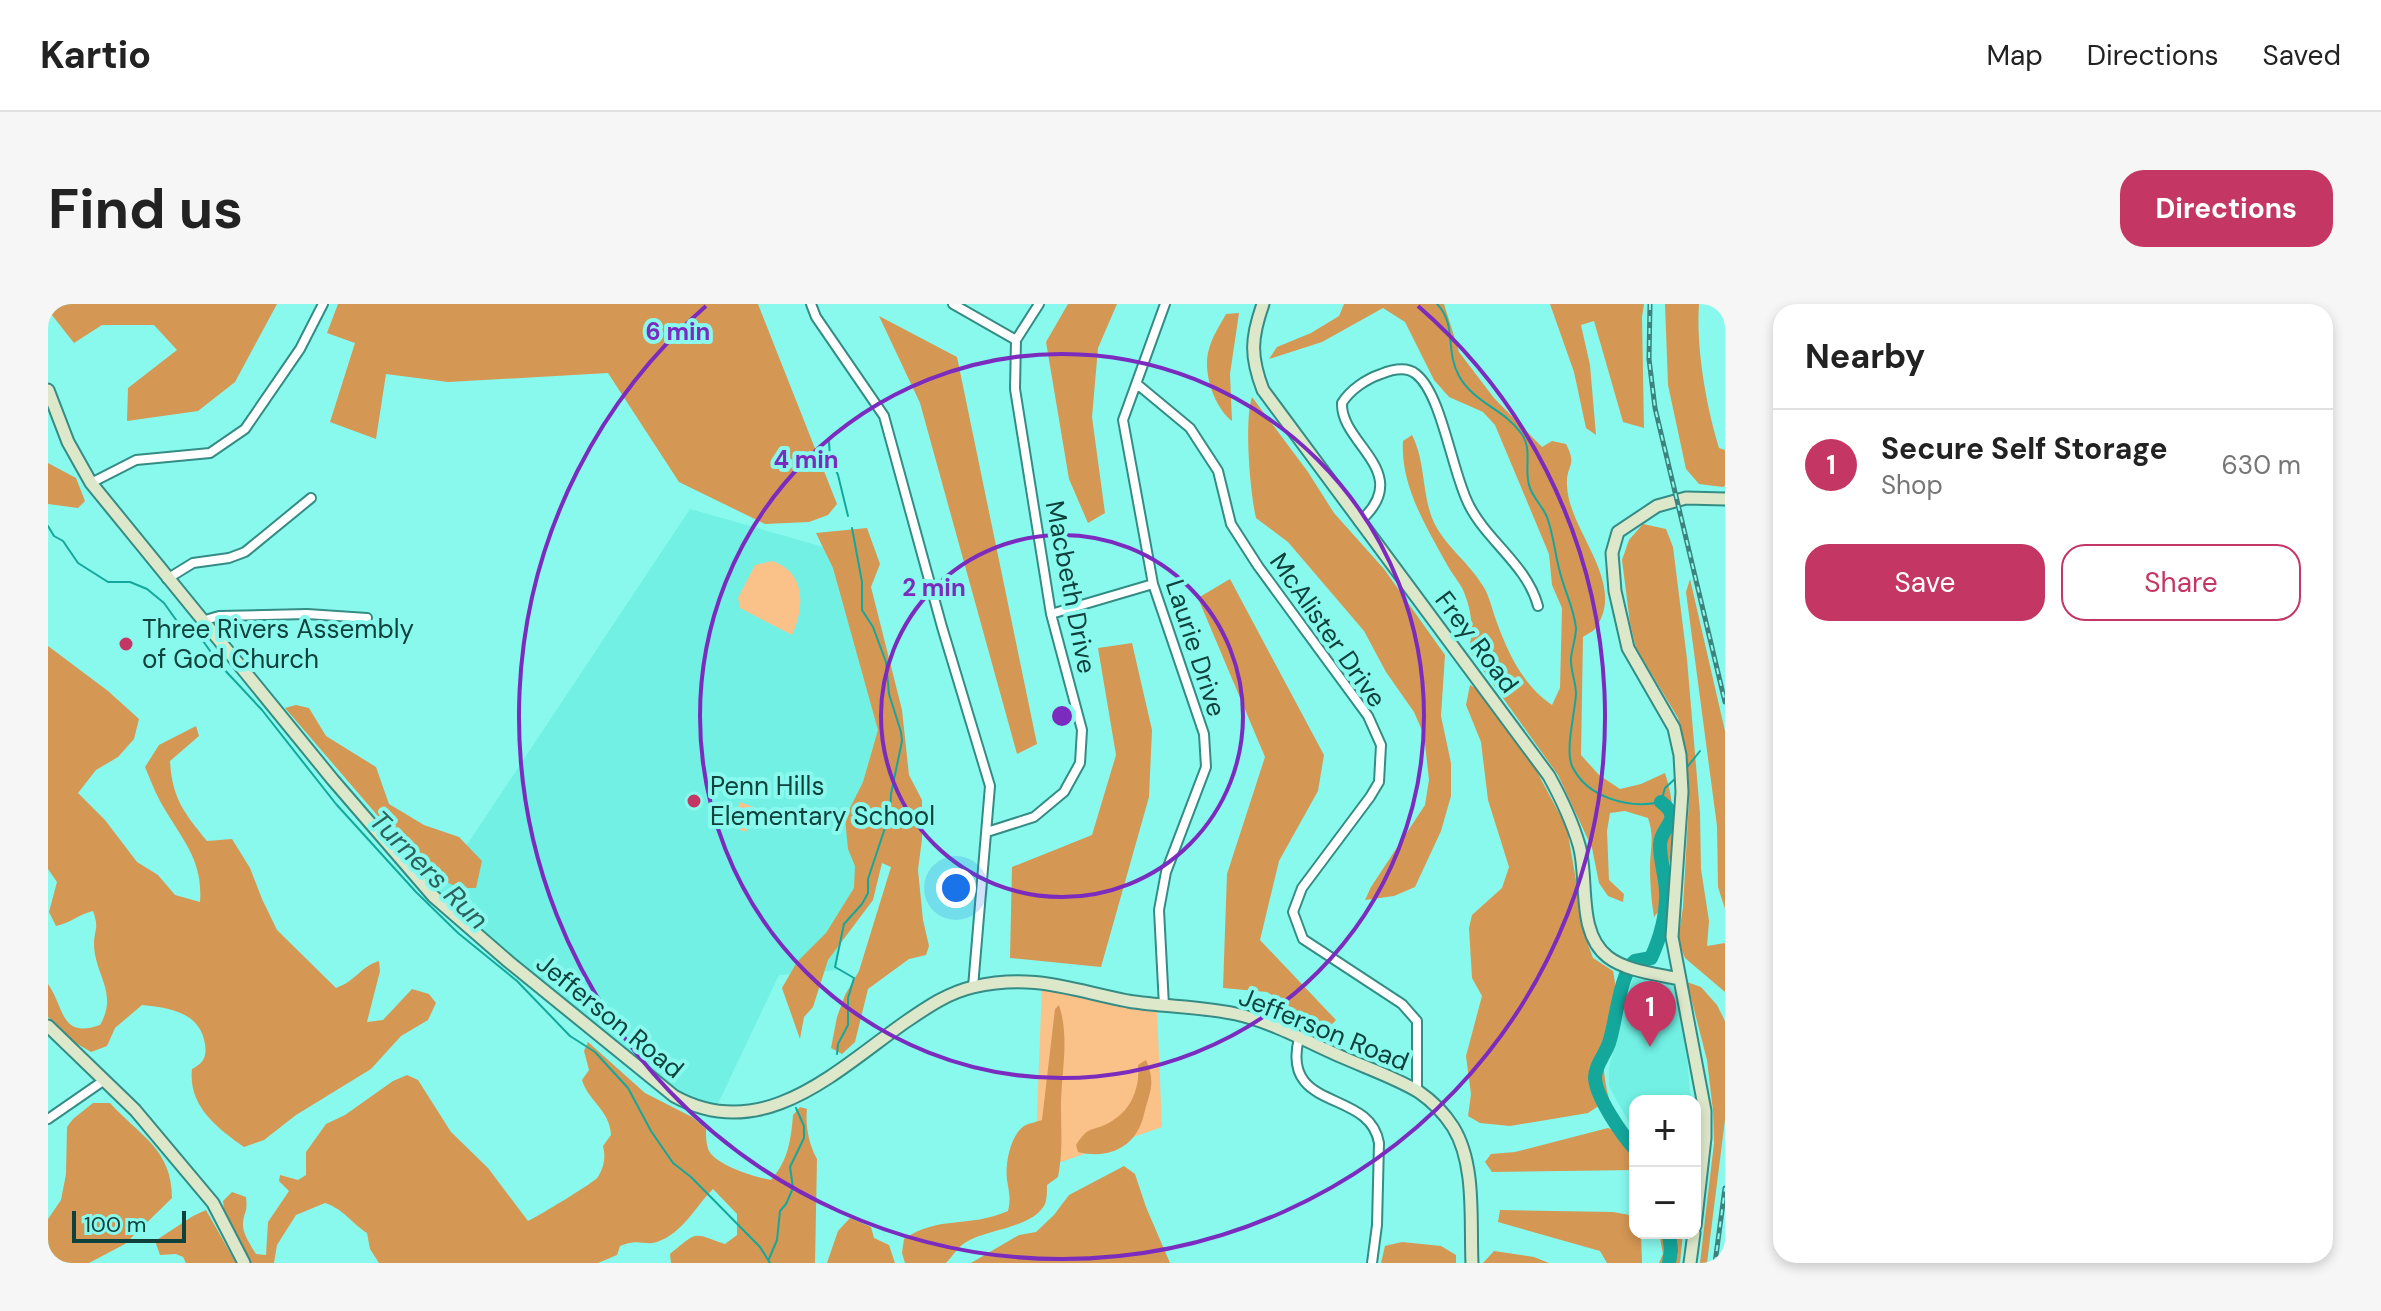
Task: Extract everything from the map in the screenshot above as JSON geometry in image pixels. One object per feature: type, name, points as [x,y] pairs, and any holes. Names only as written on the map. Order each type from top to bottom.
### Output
[{"type":"street","points":[[91,483],[136,460],[210,453],[245,429],[300,349],[323,304]]},
{"type":"street","points":[[811,304],[816,317],[884,416],[990,786],[973,987]]},
{"type":"street","points":[[953,304],[1016,340],[1039,304]]},
{"type":"street","name":"Laurie Drive","points":[[1164,1006],[1159,910],[1166,872],[1206,767],[1204,734],[1153,584],[1123,420],[1165,304]]},
{"type":"street","name":"Frey Road","points":[[1263,304],[1252,349],[1263,390],[1549,776],[1579,843],[1594,941],[1618,963],[1679,979]]},
{"type":"street","name":"Macbeth Drive","points":[[987,832],[1034,817],[1064,792],[1080,763],[1082,730],[1051,614],[1015,389],[1016,340]]},
{"type":"street","points":[[1359,522],[1373,508],[1379,480],[1373,461],[1347,422],[1342,403],[1353,389],[1376,375],[1406,369],[1418,375],[1429,393],[1469,506],[1528,582],[1538,606]]},
{"type":"street","name":"McAlister Drive","points":[[1137,384],[1190,428],[1218,471],[1231,524],[1258,566],[1368,716],[1381,745],[1379,782],[1302,888],[1293,912],[1303,939],[1402,1004],[1417,1021],[1417,1091]]},
{"type":"street","name":"Jefferson Road","points":[[48,390],[68,442],[91,483],[201,621],[433,896],[674,1096],[694,1106],[734,1113],[757,1112],[776,1106],[831,1074],[933,1003],[973,987],[1017,980],[1038,981],[1164,1006],[1235,1014],[1299,1038],[1417,1091],[1443,1113],[1459,1138],[1463,1151],[1472,1263]]},
{"type":"street","points":[[167,579],[193,563],[229,558],[245,552],[311,498]]},
{"type":"street","points":[[1701,1174],[1705,1111],[1672,937],[1681,766],[1674,728],[1638,668],[1625,639],[1612,565],[1613,543],[1626,525],[1667,502],[1686,498],[1725,499]]},
{"type":"street","points":[[1051,614],[1153,584]]},
{"type":"street","points":[[201,621],[219,616],[307,614],[367,618]]},
{"type":"street","points":[[48,1026],[135,1110],[213,1203],[244,1263]]},
{"type":"street","points":[[1299,1038],[1295,1060],[1306,1085],[1362,1115],[1376,1133],[1379,1143],[1377,1225],[1372,1263]]},
{"type":"street","points":[[48,1119],[103,1081]]},
{"type":"street","points":[[1690,1263],[1693,1239]]},
{"type":"shaded area","points":[[48,304],[277,304],[235,382],[198,411],[127,421],[128,388],[177,350],[154,325],[102,325],[74,343],[48,310]]},
{"type":"shaded area","points":[[338,304],[758,304],[837,504],[828,515],[809,522],[765,524],[679,482],[608,373],[448,382],[386,374],[376,439],[330,422],[355,343],[327,333]]},
{"type":"shaded area","points":[[1068,304],[1117,304],[1098,348],[1092,417],[1105,513],[1088,523],[1069,479],[1046,342]]},
{"type":"shaded area","points":[[1344,304],[1444,304],[1459,352],[1494,398],[1542,447],[1552,441],[1566,444],[1571,457],[1567,478],[1570,502],[1601,573],[1605,591],[1604,609],[1597,626],[1583,637],[1581,755],[1599,775],[1620,789],[1665,773],[1672,808],[1672,842],[1658,912],[1654,917],[1650,877],[1652,835],[1648,818],[1625,811],[1610,813],[1607,831],[1609,880],[1624,894],[1623,902],[1608,896],[1599,883],[1592,848],[1558,775],[1468,649],[1471,622],[1465,595],[1424,523],[1411,491],[1403,458],[1403,441],[1412,435],[1429,508],[1437,528],[1485,590],[1505,644],[1524,678],[1552,705],[1560,688],[1562,608],[1552,585],[1549,554],[1495,425],[1483,412],[1449,397],[1434,380],[1405,322],[1383,308],[1322,342],[1269,359],[1277,347],[1311,333],[1339,316]]},
{"type":"shaded area","points":[[1550,304],[1644,304],[1644,428],[1623,422],[1594,321],[1581,325],[1590,365],[1596,435],[1586,428],[1574,372]]},
{"type":"shaded area","points":[[1665,304],[1699,304],[1699,339],[1706,395],[1719,448],[1725,450],[1723,487],[1699,484],[1686,469],[1668,385]]},
{"type":"shaded area","points":[[1239,313],[1230,374],[1232,421],[1220,407],[1211,388],[1207,358],[1212,340],[1226,314]]},
{"type":"shaded area","points":[[879,316],[957,357],[1037,744],[1017,754],[920,403]]},
{"type":"shaded area","points":[[1252,397],[1308,472],[1334,513],[1384,569],[1445,655],[1441,716],[1451,763],[1451,796],[1441,831],[1415,887],[1394,896],[1365,900],[1425,805],[1429,780],[1424,735],[1414,712],[1386,672],[1364,631],[1288,542],[1256,518],[1249,457],[1248,423]]},
{"type":"shaded area","points":[[48,463],[76,478],[85,501],[78,508],[48,504]]},
{"type":"shaded area","name":"Penn Hills Elementary School","points":[[690,509],[855,556],[902,741],[838,944],[837,970],[779,975],[714,1112],[674,1096],[433,896]]},
{"type":"shaded area","points":[[1643,524],[1666,529],[1673,547],[1687,659],[1700,813],[1701,869],[1709,921],[1707,946],[1725,943],[1725,992],[1685,958],[1678,941],[1689,800],[1685,745],[1678,718],[1636,648],[1622,560],[1629,540]]},
{"type":"shaded area","points":[[867,528],[880,564],[871,587],[902,710],[909,775],[922,800],[918,870],[929,946],[926,955],[909,959],[868,989],[855,1042],[842,1054],[831,1048],[837,1017],[859,971],[891,867],[882,863],[873,900],[828,960],[813,1007],[804,1017],[800,1039],[782,988],[797,962],[826,933],[854,888],[855,866],[848,849],[845,818],[863,782],[878,730],[833,568],[816,533]]},
{"type":"shaded area","points":[[772,561],[791,573],[800,592],[799,613],[792,635],[740,608],[738,598],[755,565]]},
{"type":"shaded area","points":[[1230,579],[1324,755],[1318,791],[1279,861],[1260,940],[1336,1020],[1326,1030],[1267,992],[1223,988],[1227,874],[1265,757],[1198,598]]},
{"type":"shaded area","points":[[1690,579],[1725,731],[1725,909],[1718,887],[1717,826],[1686,592]]},
{"type":"shaded area","points":[[1132,643],[1152,730],[1149,797],[1101,967],[1010,958],[1012,867],[1092,835],[1116,755],[1098,648]]},
{"type":"shaded area","points":[[48,646],[108,691],[139,719],[134,739],[118,757],[96,770],[78,793],[105,820],[137,862],[158,875],[175,895],[200,902],[195,863],[158,798],[145,767],[159,745],[196,726],[199,736],[170,761],[173,785],[186,813],[207,841],[232,839],[250,868],[277,930],[336,988],[379,961],[380,971],[367,1022],[383,1020],[412,989],[429,994],[436,1003],[428,1020],[401,1036],[371,1069],[296,1115],[264,1140],[244,1147],[206,1115],[192,1082],[192,1069],[203,1060],[205,1044],[202,1033],[190,1018],[173,1010],[142,1005],[115,1028],[107,1046],[91,1052],[74,1042],[48,1017],[48,984],[65,1019],[77,1028],[100,1025],[107,1003],[95,954],[93,911],[56,926],[49,912],[57,882],[48,869]]},
{"type":"shaded area","points":[[1470,685],[1480,691],[1535,768],[1567,828],[1586,939],[1593,958],[1613,971],[1615,994],[1604,1037],[1603,1055],[1609,1099],[1588,1113],[1510,1126],[1480,1123],[1468,1116],[1471,1094],[1466,1056],[1482,996],[1472,978],[1469,928],[1472,915],[1502,888],[1509,867],[1488,800],[1481,742],[1466,705]]},
{"type":"shaded area","points":[[296,705],[309,708],[326,736],[376,767],[389,804],[424,825],[459,837],[482,861],[476,888],[459,888],[426,872],[285,708]]},
{"type":"shaded area","points":[[740,802],[756,808],[746,832],[731,826]]},
{"type":"shaded area","points":[[1634,974],[1675,986],[1684,1025],[1690,1095],[1629,1095],[1629,1123],[1609,1086],[1609,1068]]},
{"type":"shaded area","points":[[1042,982],[1157,1009],[1162,1127],[1035,1171]]},
{"type":"shaded area","points":[[1687,982],[1701,987],[1717,1005],[1725,1021],[1725,1120],[1707,1263],[1700,1263],[1714,1143],[1713,1111],[1707,1060]]},
{"type":"shaded area","points":[[1059,1005],[1064,1043],[1061,1159],[1058,1177],[1047,1185],[1045,1204],[1039,1212],[1021,1223],[968,1241],[946,1263],[905,1263],[902,1253],[904,1239],[917,1232],[1008,1211],[1008,1159],[1019,1131],[1042,1120],[1055,1009]]},
{"type":"shaded area","points":[[588,1042],[645,1093],[692,1117],[706,1129],[708,1149],[716,1159],[756,1176],[771,1180],[777,1173],[788,1150],[793,1115],[800,1107],[807,1109],[808,1135],[817,1159],[815,1263],[671,1263],[670,1254],[691,1237],[701,1236],[725,1244],[737,1235],[737,1214],[713,1189],[681,1226],[666,1238],[652,1243],[620,1246],[617,1255],[598,1263],[379,1263],[370,1249],[367,1233],[338,1209],[325,1203],[296,1215],[277,1245],[274,1263],[249,1263],[224,1211],[223,1201],[232,1192],[246,1197],[244,1231],[256,1254],[266,1255],[268,1222],[289,1191],[279,1181],[280,1175],[298,1180],[306,1175],[306,1152],[326,1124],[407,1075],[418,1080],[451,1132],[488,1168],[528,1221],[577,1192],[598,1177],[604,1162],[603,1146],[611,1135],[607,1119],[582,1080],[589,1070],[584,1051]]},
{"type":"shaded area","points":[[1146,1060],[1151,1087],[1135,1135],[1111,1152],[1078,1152],[1076,1145],[1085,1134],[1112,1121],[1130,1104],[1138,1081],[1138,1065]]},
{"type":"shaded area","points":[[93,1103],[110,1103],[152,1144],[167,1167],[172,1198],[125,1244],[89,1263],[48,1263],[48,1219],[61,1200],[66,1174],[67,1127]]},
{"type":"shaded area","points":[[1608,1128],[1629,1136],[1629,1170],[1492,1172],[1485,1162],[1491,1154],[1515,1152]]},
{"type":"shaded area","points":[[1124,1166],[1135,1174],[1170,1263],[971,1263],[1019,1235],[1036,1232],[1069,1195]]},
{"type":"shaded area","points":[[206,1210],[236,1263],[186,1263],[183,1257],[176,1254],[160,1255],[155,1241]]},
{"type":"shaded area","points":[[1500,1210],[1629,1215],[1629,1239],[1641,1239],[1642,1263],[1607,1263],[1600,1251],[1498,1222]]},
{"type":"shaded area","points":[[850,1218],[871,1227],[874,1238],[889,1245],[895,1263],[827,1263],[838,1231]]},
{"type":"shaded area","points":[[1660,1239],[1682,1239],[1680,1263],[1659,1263],[1663,1254]]},
{"type":"shaded area","points":[[1402,1242],[1441,1246],[1456,1255],[1456,1263],[1381,1263],[1385,1246]]},
{"type":"shaded area","points":[[1494,1251],[1534,1257],[1549,1263],[1483,1263]]},
{"type":"waterway","points":[[1437,304],[1447,320],[1452,357],[1459,376],[1473,393],[1514,425],[1527,445],[1529,485],[1549,524],[1576,628],[1571,658],[1576,694],[1570,741],[1572,766],[1579,777],[1598,793],[1610,799],[1636,804],[1661,802],[1665,788],[1677,777]]},
{"type":"waterway","points":[[829,442],[830,457],[848,516]]},
{"type":"waterway","name":"Turners Run","points":[[48,526],[78,563],[108,582],[130,582],[147,589],[164,603],[179,624],[203,641],[336,804],[416,892],[458,933],[517,981],[570,1036],[595,1052],[628,1088],[651,1131],[673,1163],[691,1177],[760,1247],[770,1263]]},
{"type":"waterway","points":[[837,1054],[838,1044],[848,1025],[848,998],[854,978],[835,967],[844,924],[868,893],[868,879],[890,813],[902,741],[889,694],[886,662],[873,627],[862,610],[862,582],[852,528]]},
{"type":"waterway","points":[[1684,771],[1700,751]]},
{"type":"waterway","points":[[1629,1141],[1605,1105],[1595,1078],[1609,1043],[1626,976],[1635,961],[1651,958],[1663,925],[1666,890],[1660,845],[1671,814],[1661,802]]},
{"type":"waterway","points":[[769,1259],[777,1240],[780,1211],[793,1188],[790,1167],[804,1138],[804,1126],[796,1108]]},
{"type":"waterway","points":[[1669,1263],[1670,1239]]},
{"type":"railway","points":[[1650,304],[1649,359],[1655,408],[1725,702]]},
{"type":"railway","points":[[1715,1263],[1725,1188]]},
{"type":"place","name":"Three Rivers Assembly of God Church","points":[[126,644]]},
{"type":"place","name":"Penn Hills Elementary School","points":[[694,801]]},
{"type":"place","name":"Secure Self Storage","points":[[1650,1047]]}]
